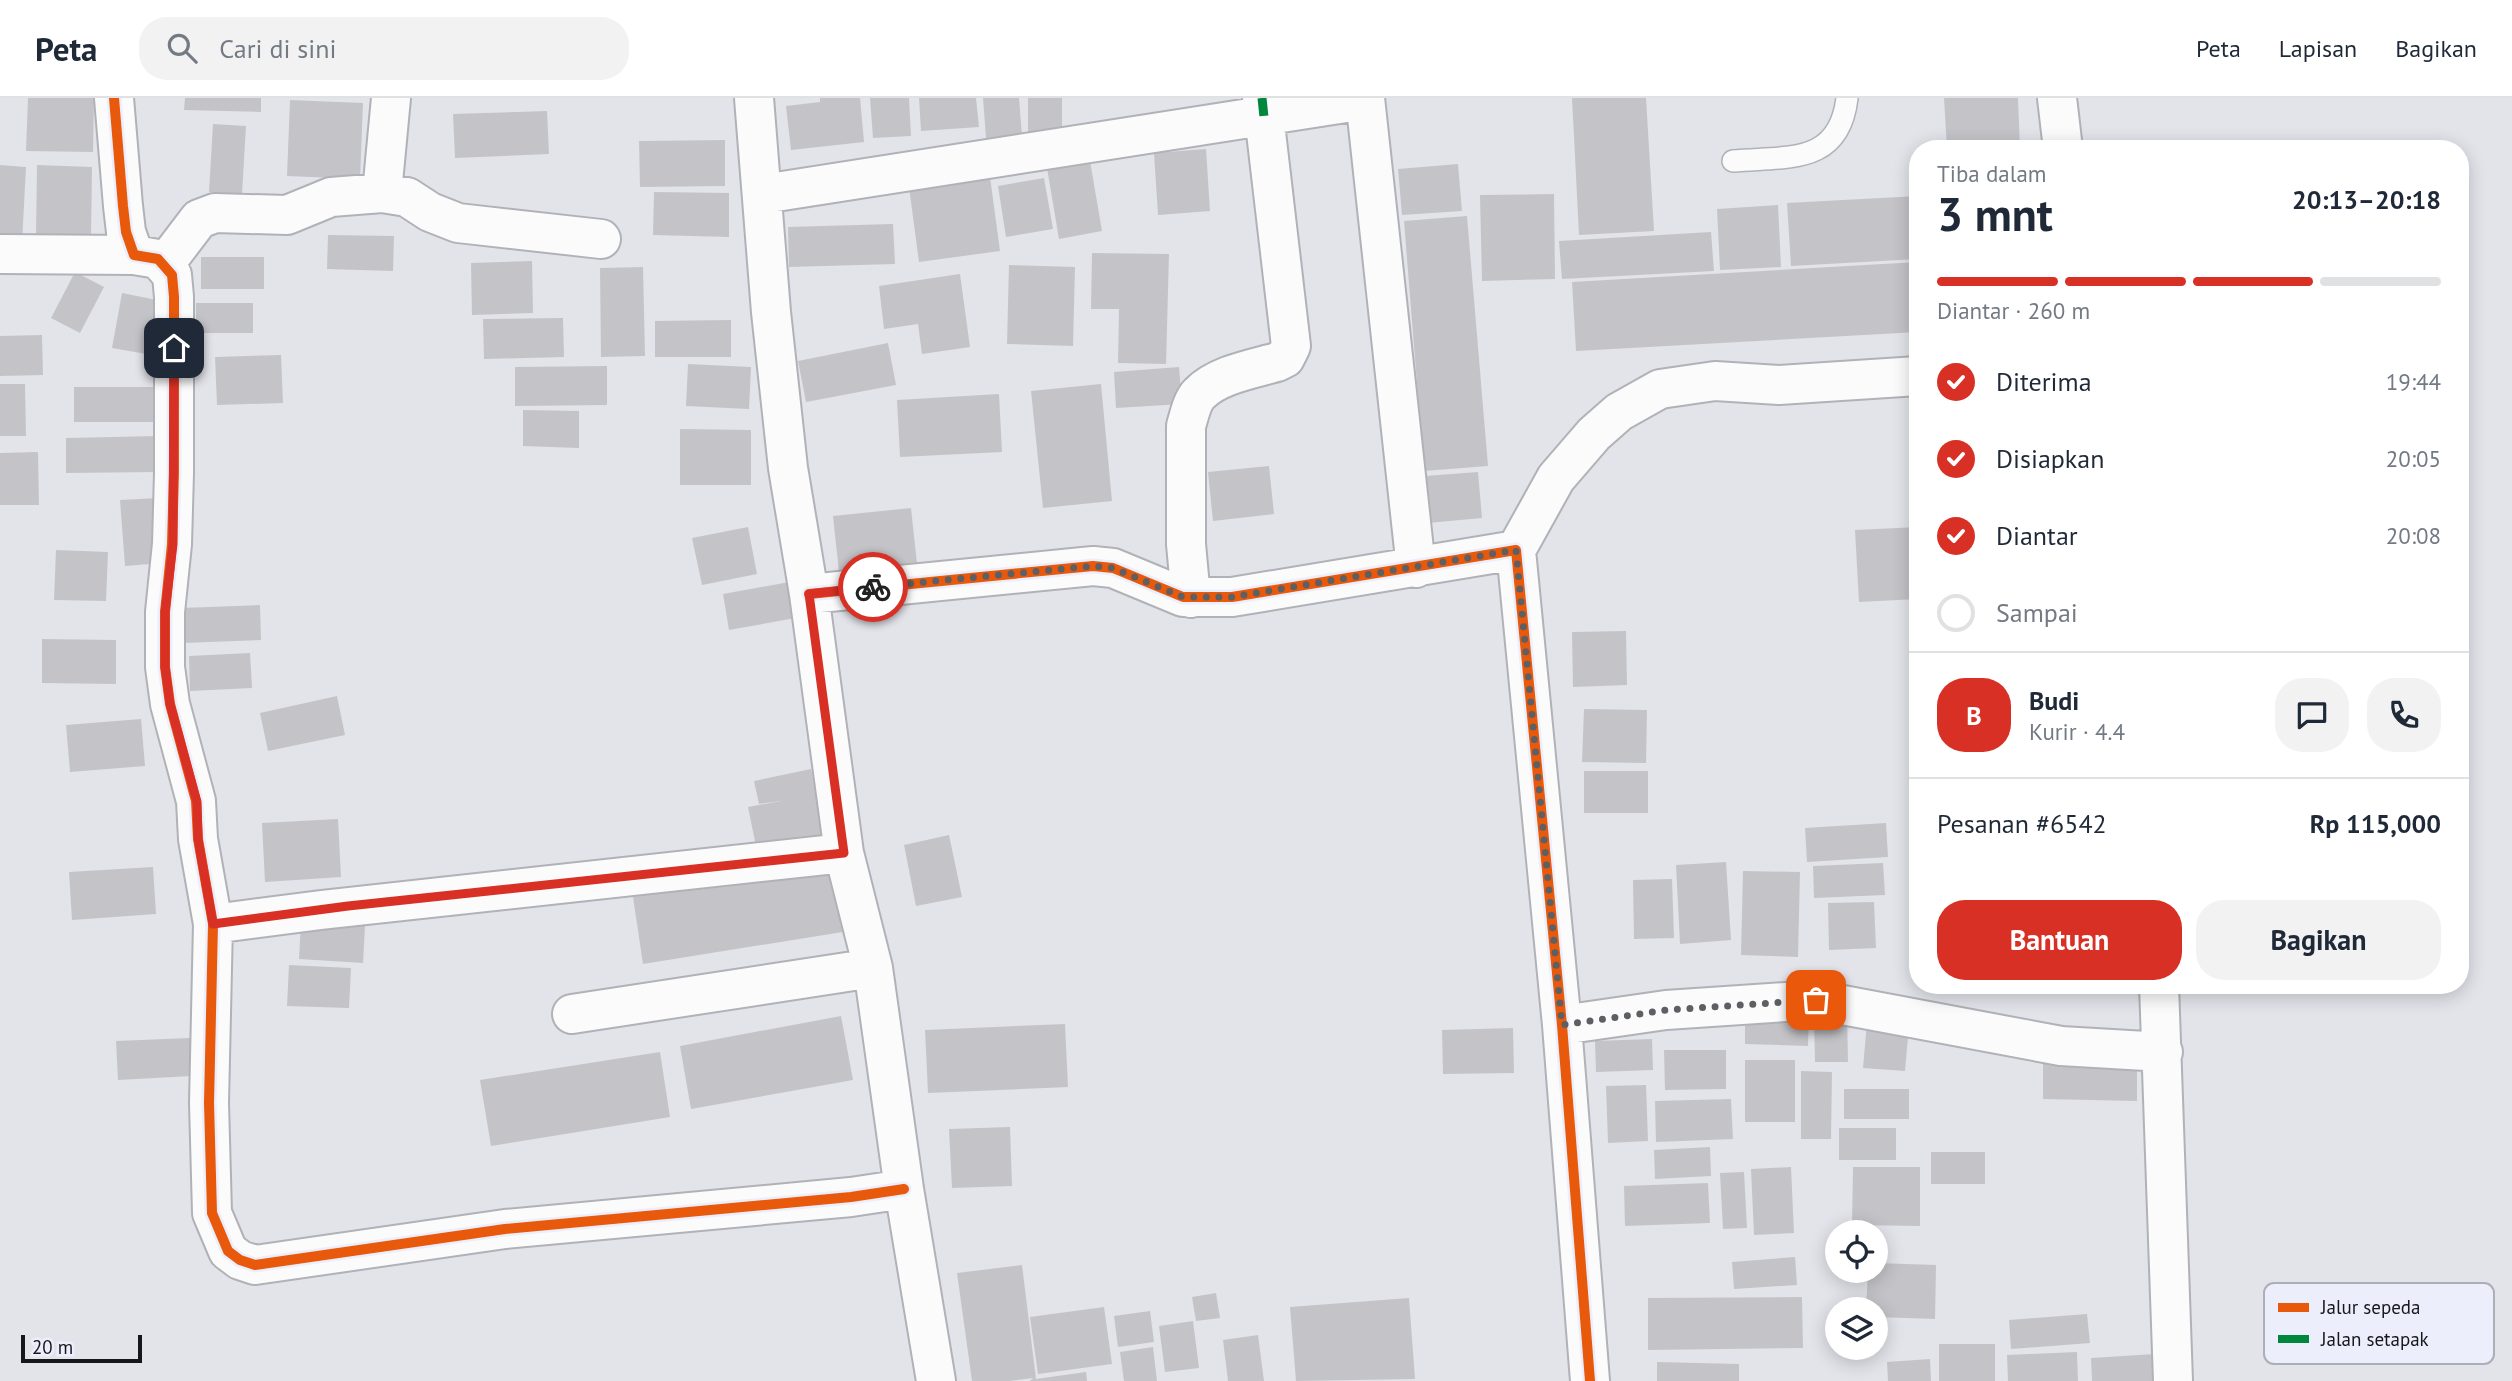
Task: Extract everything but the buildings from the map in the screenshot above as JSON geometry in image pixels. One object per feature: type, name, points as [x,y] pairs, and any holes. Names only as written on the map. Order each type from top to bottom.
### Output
[{"type":"street","points":[[114,98],[125,219],[149,260],[172,275],[173,544],[165,612],[165,667],[170,704],[197,802],[198,839],[213,924],[209,1102],[212,1213],[228,1251],[240,1260],[255,1265],[505,1229],[851,1197],[904,1189]]},
{"type":"street","points":[[382,193],[391,98]]},
{"type":"street","points":[[754,98],[771,312],[788,468],[809,594],[844,853],[873,968],[904,1189],[936,1381]]},
{"type":"street","points":[[2057,98],[2062,140]]},
{"type":"street","points":[[763,194],[1068,145],[1263,108],[1365,99],[1416,568]]},
{"type":"street","points":[[1191,598],[1186,544],[1186,426],[1191,410],[1198,395],[1218,381],[1277,362],[1285,358],[1291,346],[1263,108]]},
{"type":"street","points":[[0,254],[149,260],[198,219],[215,213],[286,215],[331,197],[382,193],[407,197],[430,212],[458,223],[601,239]]},
{"type":"street","points":[[1583,1380],[1562,1025],[1516,550],[1556,478],[1594,434],[1619,412],[1660,390],[1715,382],[1779,385],[1909,377]]},
{"type":"street","points":[[809,594],[1093,566],[1113,568],[1183,597],[1232,597],[1516,550]]},
{"type":"street","points":[[213,924],[348,906],[844,853]]},
{"type":"street","points":[[572,1014],[873,968]]},
{"type":"street","points":[[2160,994],[2173,1381]]},
{"type":"street","points":[[1562,1025],[1667,1010],[1816,1000],[2061,1046],[2163,1052]]},
{"type":"lane","points":[[1732,161],[1809,155],[1835,136],[1844,118],[1847,98]]},
{"type":"marked path","points":[[1262,98],[1264,117]]},
{"type":"cycle path","points":[[114,98],[126,232],[134,255],[158,259],[172,275],[174,473],[172,544],[165,612],[165,667],[170,704],[196,801],[198,839],[213,924],[209,1103],[212,1213],[228,1251],[240,1260],[255,1265],[505,1229],[851,1197],[904,1189]]},
{"type":"cycle path","points":[[809,594],[1093,566],[1113,568],[1183,597],[1232,597],[1516,550],[1562,1025],[1590,1381]]},
{"type":"way so far","points":[[873,587],[1093,566],[1113,568],[1183,597],[1232,597],[1516,550],[1562,1025],[1667,1010],[1816,1000]]},
{"type":"route","points":[[174,348],[173,544],[165,612],[165,667],[170,704],[197,802],[198,839],[213,924],[348,906],[844,853],[809,594],[873,587]]}]
